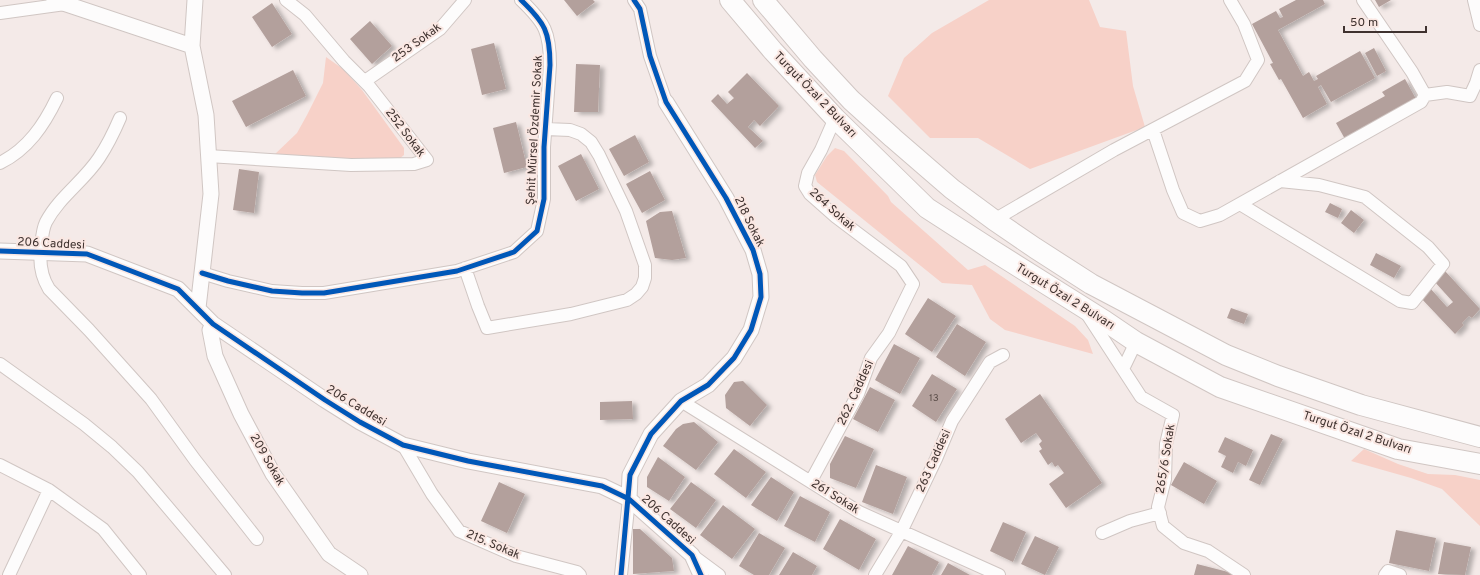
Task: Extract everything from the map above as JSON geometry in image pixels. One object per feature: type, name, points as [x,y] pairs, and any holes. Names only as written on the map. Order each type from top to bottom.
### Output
[{"type":"highway","name":"Turgut Özal 2 Bulvarı","points":[[730,0],[773,51],[835,118],[927,208],[1136,342],[1220,387],[1398,449],[1480,464]]},
{"type":"highway","name":"Turgut Özal 2 Bulvarı","points":[[763,0],[813,59],[851,100],[893,138],[952,188],[994,220],[1091,284],[1226,355],[1278,376],[1361,405],[1480,437]]},
{"type":"street","points":[[195,0],[192,46],[206,115],[211,194],[198,308]]},
{"type":"street","name":"253 Sokak","points":[[365,81],[440,29],[465,0]]},
{"type":"street","name":"Şehit Mürsel Özdemir Sokak","points":[[202,273],[228,281],[272,291],[324,293],[385,284],[465,268],[514,252],[537,232],[544,199],[544,147],[550,65],[548,38],[543,24],[537,15],[521,0]]},
{"type":"street","name":"218 Sokak","points":[[628,499],[630,475],[651,434],[681,401],[708,385],[734,358],[751,330],[761,297],[760,274],[753,250],[726,198],[666,102],[650,56],[640,9],[634,0]]},
{"type":"street","points":[[994,220],[1114,150],[1245,81],[1258,60],[1244,24],[1230,0]]},
{"type":"street","points":[[1363,0],[1412,72],[1425,95]]},
{"type":"street","points":[[1474,0],[1480,26]]},
{"type":"street","points":[[0,13],[59,2],[192,46]]},
{"type":"street","name":"252 Sokak","points":[[208,156],[351,165],[414,164],[427,160],[365,81],[344,61],[294,2]]},
{"type":"street","points":[[1425,95],[1447,92],[1470,96],[1480,70]]},
{"type":"street","points":[[1153,130],[1173,190],[1183,213],[1200,221],[1220,215],[1240,204],[1421,102],[1425,95]]},
{"type":"street","points":[[0,163],[9,158],[31,140],[47,120],[58,98]]},
{"type":"street","points":[[120,118],[98,159],[46,222],[42,235],[40,253],[41,273],[49,289],[151,399],[195,460],[257,539]]},
{"type":"street","name":"264 Sokak","points":[[835,118],[821,150],[808,173],[805,186],[810,194],[836,217],[901,266],[913,284]]},
{"type":"street","points":[[465,268],[487,328],[571,314],[627,300],[636,294],[642,287],[645,278],[645,265],[626,211],[599,155],[591,142],[581,134],[570,130],[546,129]]},
{"type":"street","points":[[1240,204],[1400,301],[1412,303],[1444,264],[1428,247],[1365,197],[1319,185],[1280,181]]},
{"type":"street","name":"206 Caddesi","points":[[0,251],[87,254],[178,289],[213,324],[324,400],[360,422],[403,444],[468,461],[602,486],[628,499],[692,556],[701,575]]},
{"type":"street","name":"262. Caddesi","points":[[811,481],[858,394],[871,358],[889,333],[913,284]]},
{"type":"street","name":"265/6 Sokak","points":[[1084,308],[1141,396],[1173,415],[1166,444],[1165,479],[1158,507],[1163,526],[1184,542],[1208,551],[1244,575]]},
{"type":"street","name":"209 Sokak","points":[[213,324],[210,330],[214,356],[241,414],[273,474],[328,554],[360,575]]},
{"type":"street","points":[[1123,369],[1136,342]]},
{"type":"street","name":"263 Caddesi","points":[[875,575],[901,532],[936,459],[952,421],[990,362],[1003,355]]},
{"type":"street","points":[[0,364],[84,424],[138,472],[225,575]]},
{"type":"street","name":"261 Sokak","points":[[681,401],[859,512],[999,575]]},
{"type":"street","name":"215. Sokak","points":[[403,444],[432,494],[459,531],[516,556],[577,572],[580,575]]},
{"type":"street","points":[[0,465],[49,490],[103,529],[140,575]]},
{"type":"street","points":[[9,575],[49,490]]},
{"type":"street","points":[[621,575],[628,499]]},
{"type":"street","points":[[1102,533],[1130,521],[1160,513]]},
{"type":"street","points":[[692,556],[719,575]]},
{"type":"street","points":[[1385,575],[1388,571],[1400,575]]},
{"type":"shaded area","points":[[989,0],[1089,0],[1100,27],[1126,31],[1133,86],[1145,127],[1030,169],[978,138],[930,138],[888,96],[904,58],[932,33]]},
{"type":"shaded area","points":[[326,57],[343,69],[362,90],[404,148],[404,155],[399,159],[376,160],[274,155],[297,133],[307,115],[323,83]]},
{"type":"shaded area","points":[[835,148],[844,151],[888,196],[891,202],[968,270],[985,265],[1075,326],[1088,340],[1093,354],[1005,330],[990,319],[972,285],[942,283],[817,182],[815,175],[827,156]]},
{"type":"shaded area","points":[[1364,449],[1398,464],[1428,474],[1455,475],[1480,480],[1480,526],[1442,489],[1411,478],[1351,461]]},
{"type":"building","points":[[564,0],[593,0],[595,2],[577,16]]},
{"type":"building","points":[[1296,0],[1323,0],[1325,4],[1278,30],[1303,76],[1309,72],[1314,81],[1318,79],[1316,76],[1360,51],[1375,78],[1331,102],[1321,85],[1318,87],[1327,104],[1303,118],[1281,79],[1279,80],[1270,64],[1273,63],[1252,24],[1276,11],[1280,18],[1283,17],[1279,9]]},
{"type":"building","points":[[1375,0],[1391,0],[1379,7]]},
{"type":"building","points":[[272,3],[292,34],[272,47],[252,17]]},
{"type":"building","points":[[370,21],[392,46],[372,64],[350,39]]},
{"type":"building","points":[[494,43],[506,89],[482,95],[471,49]]},
{"type":"building","points":[[1374,48],[1386,71],[1377,76],[1365,53]]},
{"type":"building","points":[[576,64],[600,65],[598,112],[574,112]]},
{"type":"building","points":[[293,70],[306,96],[246,127],[232,101]]},
{"type":"building","points":[[747,73],[779,106],[760,126],[754,120],[748,127],[763,141],[755,148],[711,101],[718,94],[727,104],[734,98],[728,92]]},
{"type":"building","points":[[1405,79],[1416,99],[1345,139],[1336,123],[1385,96],[1382,92]]},
{"type":"building","points":[[516,122],[527,167],[504,173],[493,128]]},
{"type":"building","points":[[635,135],[649,162],[624,176],[609,149]]},
{"type":"building","points":[[581,154],[599,189],[576,201],[558,166]]},
{"type":"building","points":[[239,169],[259,172],[254,213],[233,210]]},
{"type":"building","points":[[650,171],[665,200],[642,213],[626,184]]},
{"type":"building","points":[[1330,203],[1342,209],[1338,218],[1325,212]]},
{"type":"building","points":[[1351,210],[1364,220],[1354,233],[1341,223]]},
{"type":"building","points":[[672,211],[686,258],[672,260],[655,258],[646,221],[660,212]]},
{"type":"building","points":[[1376,253],[1401,266],[1394,278],[1370,265]]},
{"type":"building","points":[[1445,271],[1480,309],[1472,318],[1469,316],[1462,323],[1464,325],[1455,334],[1420,297],[1430,288],[1447,307],[1453,302],[1434,281]]},
{"type":"building","points":[[928,298],[956,316],[932,352],[905,334]]},
{"type":"building","points":[[1231,308],[1248,314],[1244,324],[1227,318]]},
{"type":"building","points":[[957,324],[986,342],[965,376],[936,357]]},
{"type":"building","points":[[894,344],[920,358],[900,394],[875,380]]},
{"type":"building","points":[[932,374],[957,389],[936,422],[912,406]]},
{"type":"building","points":[[743,381],[767,405],[750,426],[726,408],[725,395],[734,382]]},
{"type":"building","points":[[870,387],[895,400],[878,432],[853,419]]},
{"type":"building","points":[[1040,394],[1102,483],[1066,508],[1049,484],[1064,473],[1058,465],[1055,467],[1052,462],[1048,465],[1039,451],[1042,449],[1039,444],[1042,441],[1036,433],[1021,443],[1005,419]]},
{"type":"building","points":[[632,401],[633,419],[600,420],[600,402]]},
{"type":"building","points":[[694,422],[718,442],[696,470],[663,446],[676,429],[683,424]]},
{"type":"building","points":[[1271,434],[1283,439],[1260,485],[1249,480]]},
{"type":"building","points":[[845,436],[874,449],[856,488],[830,478],[830,464]]},
{"type":"building","points":[[1225,437],[1253,450],[1246,466],[1238,462],[1233,473],[1221,467],[1226,456],[1218,452]]},
{"type":"building","points":[[734,449],[766,472],[746,498],[714,474]]},
{"type":"building","points":[[658,457],[685,477],[669,501],[647,487],[647,477]]},
{"type":"building","points":[[1184,462],[1217,481],[1204,504],[1171,485]]},
{"type":"building","points":[[876,465],[907,477],[893,514],[862,502]]},
{"type":"building","points":[[771,477],[794,492],[777,521],[751,505]]},
{"type":"building","points":[[499,482],[525,494],[507,533],[481,521]]},
{"type":"building","points":[[691,482],[716,500],[696,528],[670,509]]},
{"type":"building","points":[[800,496],[830,512],[815,542],[784,526]]},
{"type":"building","points":[[723,505],[755,529],[732,559],[700,535]]},
{"type":"building","points":[[840,519],[876,539],[859,570],[823,549]]},
{"type":"building","points":[[1003,522],[1026,532],[1013,562],[990,551]]},
{"type":"building","points":[[633,529],[640,529],[672,558],[674,571],[633,574]]},
{"type":"building","points":[[1396,530],[1436,538],[1429,571],[1389,563]]},
{"type":"building","points":[[759,533],[785,548],[769,575],[754,575],[739,566]]},
{"type":"building","points":[[1035,536],[1059,547],[1045,575],[1021,564]]},
{"type":"building","points":[[1444,542],[1471,547],[1465,575],[1438,574]]},
{"type":"building","points":[[908,546],[939,562],[932,575],[892,575]]},
{"type":"building","points":[[793,552],[817,566],[812,575],[779,575]]},
{"type":"building","points":[[948,563],[970,575],[941,575]]},
{"type":"building","points":[[1197,564],[1236,574],[1236,575],[1194,575]]},
{"type":"cycle path","points":[[202,273],[228,281],[272,291],[324,293],[457,271],[514,252],[537,231],[544,199],[544,147],[550,65],[549,44],[541,22],[521,0]]},
{"type":"cycle path","points":[[621,575],[630,475],[651,434],[681,401],[708,385],[734,358],[751,330],[761,297],[760,274],[753,250],[726,198],[666,102],[650,56],[640,9],[634,0]]},
{"type":"cycle path","points":[[0,251],[87,254],[178,289],[213,324],[325,400],[360,422],[403,445],[468,461],[602,486],[629,499],[692,555],[701,575]]}]
